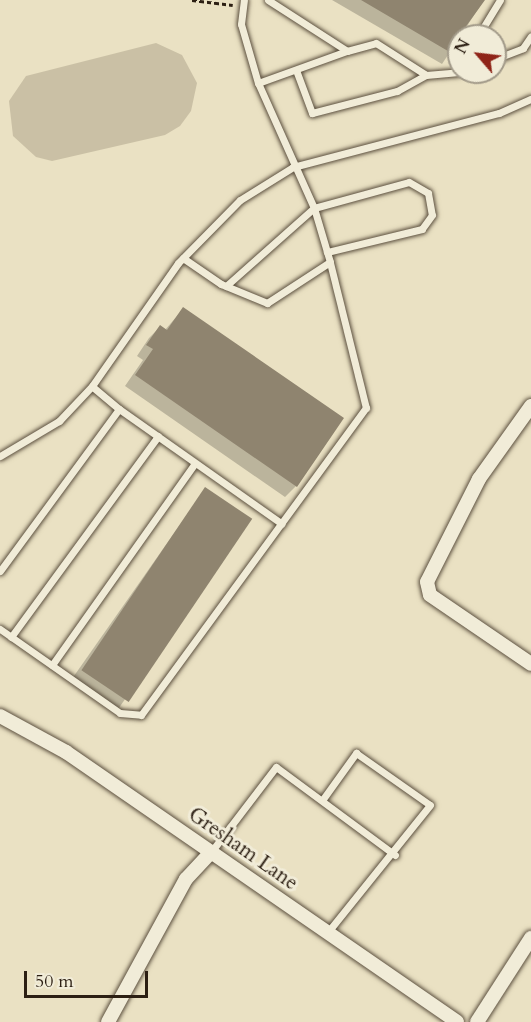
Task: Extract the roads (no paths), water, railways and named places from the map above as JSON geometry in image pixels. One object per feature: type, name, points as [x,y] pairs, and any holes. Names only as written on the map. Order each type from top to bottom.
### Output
[{"type":"street","points":[[531,406],[479,479],[427,582],[430,596],[531,664]]},
{"type":"street","name":"Gresham Lane","points":[[0,716],[66,752],[458,1022]]},
{"type":"street","points":[[108,1022],[186,879],[211,852]]},
{"type":"street","points":[[477,1022],[531,939]]},
{"type":"lane","points":[[0,629],[120,713],[141,715],[366,408],[330,262],[314,208],[293,167],[258,83],[241,24],[244,0]]},
{"type":"lane","points":[[268,0],[347,51]]},
{"type":"lane","points":[[485,24],[500,0]]},
{"type":"lane","points":[[507,54],[523,48],[531,36]]},
{"type":"lane","points":[[258,83],[376,43],[426,75]]},
{"type":"lane","points":[[296,70],[312,113],[397,91],[426,75],[447,73]]},
{"type":"lane","points":[[0,456],[59,421],[92,386],[183,258],[240,200],[293,167],[499,113],[531,99]]},
{"type":"lane","points":[[226,286],[314,208],[409,182],[428,193],[432,215],[422,229],[327,252]]},
{"type":"lane","points":[[183,258],[226,286],[267,303],[330,262]]},
{"type":"lane","points":[[92,386],[119,409],[282,524]]},
{"type":"lane","points":[[0,572],[119,409]]},
{"type":"lane","points":[[11,637],[158,436]]},
{"type":"lane","points":[[52,665],[195,463]]},
{"type":"lane","points":[[323,799],[356,753],[430,805],[395,855],[327,933]]},
{"type":"lane","points":[[211,852],[276,767],[323,799],[395,855]]}]
